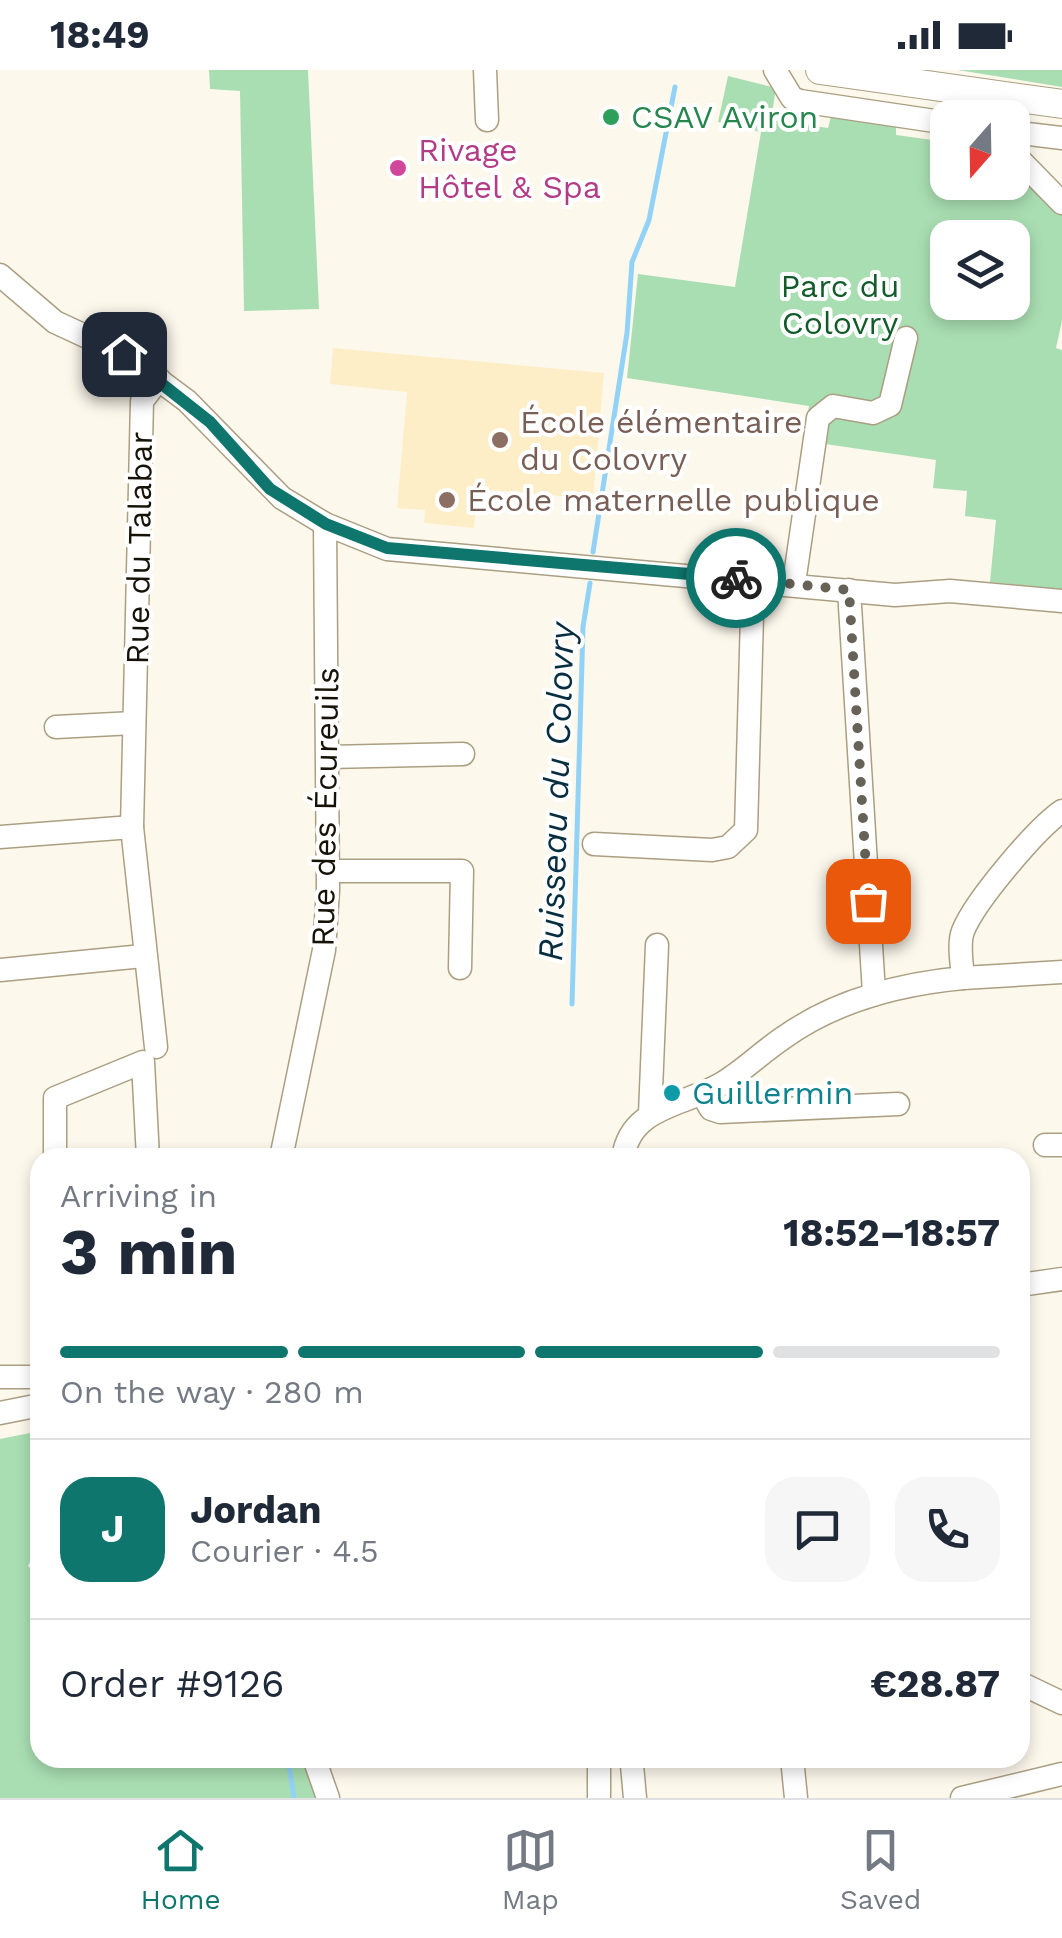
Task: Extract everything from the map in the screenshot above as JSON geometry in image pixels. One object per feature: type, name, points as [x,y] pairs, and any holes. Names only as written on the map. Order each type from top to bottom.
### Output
[{"type":"main road","points":[[820,70],[1062,104]]},
{"type":"street","points":[[485,70],[487,120]]},
{"type":"street","points":[[775,70],[792,98],[800,101],[930,120]]},
{"type":"street","points":[[1030,134],[1062,138]]},
{"type":"street","points":[[1030,170],[1062,202]]},
{"type":"street","points":[[0,275],[54,322],[124,354],[159,380],[210,422],[270,489],[333,527],[387,548],[896,595],[950,591],[1062,602]]},
{"type":"street","points":[[794,584],[818,418],[833,406],[872,413],[890,404],[897,389],[906,338]]},
{"type":"street","name":"Rue du Talabar","points":[[156,1047],[132,827],[142,402],[159,380]]},
{"type":"street","name":"Rue des Écureuils","points":[[282,1148],[324,950],[330,757],[329,573],[333,527]]},
{"type":"street","points":[[594,844],[712,850],[728,847],[746,830],[752,580]]},
{"type":"street","points":[[849,590],[874,994]]},
{"type":"street","points":[[56,727],[134,722]]},
{"type":"street","points":[[330,757],[463,754]]},
{"type":"street","points":[[963,978],[961,942],[967,924],[1034,832],[1062,811]]},
{"type":"street","points":[[0,837],[132,827]]},
{"type":"street","points":[[328,871],[462,871],[460,968]]},
{"type":"street","points":[[650,1114],[658,945]]},
{"type":"street","points":[[0,970],[144,956]]},
{"type":"street","points":[[625,1148],[630,1133],[650,1114],[702,1094],[796,1029],[874,994],[963,978],[1062,972]]},
{"type":"street","points":[[55,1148],[55,1098],[144,1062],[148,1148]]},
{"type":"street","points":[[702,1094],[712,1110],[720,1112],[898,1104]]},
{"type":"street","points":[[44,1115],[44,1148]]},
{"type":"street","points":[[1030,1284],[1062,1279]]},
{"type":"street","points":[[0,1377],[30,1377]]},
{"type":"street","points":[[0,1413],[30,1407]]},
{"type":"street","points":[[1030,1687],[1062,1703]]},
{"type":"street","points":[[318,1768],[328,1798]]},
{"type":"street","points":[[599,1768],[599,1798]]},
{"type":"street","points":[[632,1768],[636,1798]]},
{"type":"street","points":[[793,1768],[796,1798]]},
{"type":"street","points":[[962,1798],[1057,1772]]},
{"type":"shaded area","name":"École élémentaire du Colovry","points":[[333,348],[604,373],[593,499],[478,489],[474,528],[424,523],[425,510],[397,508],[407,392],[330,384]]},
{"type":"green space","points":[[209,70],[308,70],[319,309],[244,311],[240,91],[210,89]]},
{"type":"green space","points":[[958,70],[1062,70],[1062,87]]},
{"type":"green space","name":"Parc du Colovry","points":[[728,76],[776,88],[771,120],[828,128],[832,113],[896,121],[896,135],[930,140],[930,200],[1030,200],[1030,180],[1062,213],[1062,321],[1056,348],[1062,350],[1062,589],[990,582],[996,520],[965,516],[967,491],[933,488],[936,460],[804,441],[809,406],[627,378],[638,274],[735,287],[761,132],[718,122]]},
{"type":"green space","points":[[30,1433],[30,1768],[305,1768],[316,1798],[0,1798],[0,1439]]},
{"type":"waterway","name":"Ruisseau du Colovry","points":[[593,552],[627,333],[632,262],[649,220],[675,87]]},
{"type":"waterway","name":"Ruisseau du Colovry","points":[[572,1004],[583,627],[590,583]]},
{"type":"waterway","name":"Ruisseau du Colovry","points":[[290,1768],[294,1798]]},
{"type":"way so far","points":[[736,578],[849,590],[868,901]]},
{"type":"place","name":"CSAV Aviron","points":[[611,117]]},
{"type":"place","name":"Rivage Hôtel & Spa","points":[[398,168]]},
{"type":"place","name":"École élémentaire du Colovry","points":[[500,440]]},
{"type":"place","name":"École maternelle publique","points":[[447,500]]},
{"type":"place","name":"Guillermin","points":[[672,1093]]},
{"type":"route","points":[[124,354],[188,401],[270,489],[326,524],[387,548],[736,578]]}]
